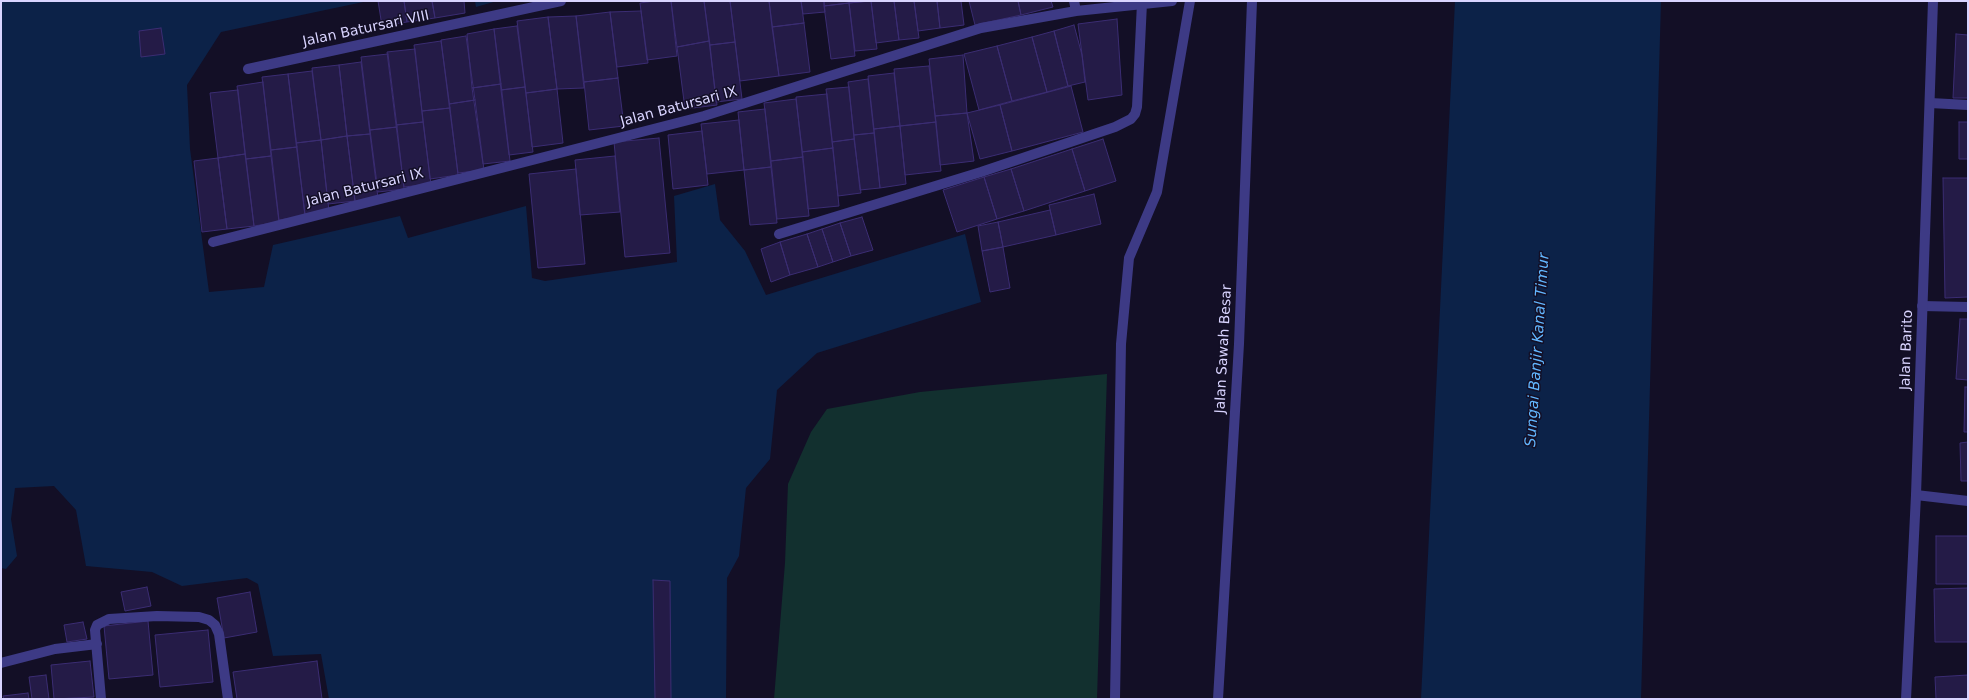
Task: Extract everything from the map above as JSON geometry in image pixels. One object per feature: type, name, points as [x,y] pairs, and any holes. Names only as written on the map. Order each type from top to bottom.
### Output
[{"type":"street","name":"Jalan Batursari VIII","points":[[248,68],[561,1]]},
{"type":"street","name":"Jalan Batursari IX","points":[[213,242],[704,116],[981,28],[1075,6],[1172,1]]},
{"type":"street","points":[[1115,699],[1122,344],[1129,258],[1157,192],[1190,1]]},
{"type":"street","name":"Jalan Sawah Besar","points":[[1218,699],[1239,344],[1252,1]]},
{"type":"street","name":"Jalan Barito","points":[[1906,699],[1916,495],[1934,1]]},
{"type":"street","points":[[779,234],[989,169],[1115,127],[1131,119],[1135,114],[1137,107],[1147,3]]},
{"type":"street","points":[[1930,103],[1968,105]]},
{"type":"street","points":[[1922,306],[1968,307]]},
{"type":"street","points":[[1916,495],[1968,502]]},
{"type":"street","points":[[100,699],[95,630],[97,625],[109,619],[157,616],[199,617],[209,620],[215,625],[219,634],[228,699]]},
{"type":"street","points":[[1,663],[55,649],[97,644]]},
{"type":"green space","points":[[1107,374],[1097,699],[774,699],[785,563],[788,484],[811,432],[827,409],[920,392]]},
{"type":"water","points":[[1,1],[368,1],[221,32],[187,85],[190,149],[209,292],[264,287],[273,245],[400,216],[408,238],[526,206],[532,278],[545,281],[677,262],[674,196],[715,184],[720,220],[745,251],[766,295],[965,234],[981,302],[817,353],[777,390],[770,459],[746,488],[739,556],[727,578],[726,699],[329,699],[321,654],[273,656],[258,584],[247,578],[182,586],[152,572],[86,566],[76,510],[54,486],[15,488],[11,519],[17,556],[6,569],[1,568]]},
{"type":"water","points":[[475,1],[497,1],[476,7]]},
{"type":"water","name":"Sungai Banjir Kanal Timur","points":[[1455,1],[1661,1],[1641,699],[1421,699]]},
{"type":"building","points":[[378,1],[404,1],[407,22],[382,26]]},
{"type":"building","points":[[404,1],[432,1],[435,18],[407,22]]},
{"type":"building","points":[[432,1],[464,1],[465,13],[435,18]]},
{"type":"building","points":[[671,1],[677,56],[647,60],[640,3]]},
{"type":"building","points":[[671,1],[704,1],[709,41],[677,47]]},
{"type":"building","points":[[704,1],[730,1],[735,42],[710,45]]},
{"type":"building","points":[[730,1],[769,1],[779,76],[740,81]]},
{"type":"building","points":[[769,1],[801,1],[804,23],[772,27]]},
{"type":"building","points":[[801,1],[824,1],[825,12],[803,14]]},
{"type":"building","points":[[824,1],[849,1],[849,3],[824,6]]},
{"type":"building","points":[[849,1],[868,1],[849,3]]},
{"type":"building","points":[[871,1],[894,1],[899,40],[876,43]]},
{"type":"building","points":[[871,1],[877,49],[855,51],[849,3]]},
{"type":"building","points":[[894,1],[914,1],[919,38],[899,40]]},
{"type":"building","points":[[914,1],[937,1],[940,28],[918,31]]},
{"type":"building","points":[[937,1],[961,1],[964,25],[940,28]]},
{"type":"building","points":[[969,1],[1018,1],[1021,15],[975,25]]},
{"type":"building","points":[[1018,1],[1051,1],[1053,7],[1021,15]]},
{"type":"building","points":[[849,3],[855,56],[831,59],[824,6]]},
{"type":"building","points":[[641,11],[648,63],[617,67],[610,12]]},
{"type":"building","points":[[610,12],[618,78],[584,82],[576,16]]},
{"type":"building","points":[[576,16],[584,88],[557,89],[548,17]]},
{"type":"building","points":[[548,17],[557,89],[526,93],[517,21]]},
{"type":"building","points":[[1117,19],[1122,95],[1088,100],[1078,24]]},
{"type":"building","points":[[804,23],[810,72],[779,76],[772,27]]},
{"type":"building","points":[[1074,25],[1082,55],[1085,82],[1068,86],[1054,31]]},
{"type":"building","points":[[517,26],[525,87],[501,90],[494,29]]},
{"type":"building","points":[[161,28],[165,54],[141,57],[139,31]]},
{"type":"building","points":[[494,29],[501,84],[472,88],[467,34]]},
{"type":"building","points":[[1054,31],[1068,86],[1047,92],[1032,37]]},
{"type":"building","points":[[1956,34],[1968,35],[1968,98],[1953,98]]},
{"type":"building","points":[[466,36],[475,100],[449,104],[441,40]]},
{"type":"building","points":[[1032,37],[1047,92],[1012,101],[997,46]]},
{"type":"building","points":[[441,41],[450,108],[422,111],[414,45]]},
{"type":"building","points":[[709,41],[717,105],[685,109],[677,47]]},
{"type":"building","points":[[735,42],[742,99],[716,102],[710,45]]},
{"type":"building","points":[[997,46],[1012,101],[979,110],[964,54]]},
{"type":"building","points":[[415,49],[423,122],[396,125],[387,52]]},
{"type":"building","points":[[388,54],[397,127],[370,130],[361,57]]},
{"type":"building","points":[[963,55],[967,113],[935,116],[929,59]]},
{"type":"building","points":[[361,62],[370,134],[347,136],[339,65]]},
{"type":"building","points":[[339,65],[347,136],[321,140],[312,68]]},
{"type":"building","points":[[929,66],[936,122],[900,126],[894,69]]},
{"type":"building","points":[[312,71],[321,140],[296,143],[288,74]]},
{"type":"building","points":[[894,73],[900,126],[874,129],[868,76]]},
{"type":"building","points":[[288,74],[297,147],[271,150],[262,77]]},
{"type":"building","points":[[618,78],[624,126],[589,130],[584,82]]},
{"type":"building","points":[[868,79],[874,133],[854,135],[848,82]]},
{"type":"building","points":[[263,82],[271,156],[246,159],[237,86]]},
{"type":"building","points":[[501,84],[510,161],[483,164],[472,88]]},
{"type":"building","points":[[1071,86],[1083,132],[1012,151],[1000,105]]},
{"type":"building","points":[[525,87],[533,152],[509,155],[501,90]]},
{"type":"building","points":[[849,87],[854,139],[832,142],[826,89]]},
{"type":"building","points":[[557,89],[563,143],[532,147],[526,93]]},
{"type":"building","points":[[238,90],[245,154],[218,158],[210,93]]},
{"type":"building","points":[[827,94],[833,148],[802,152],[796,97]]},
{"type":"building","points":[[796,99],[803,157],[771,161],[764,103]]},
{"type":"building","points":[[475,100],[484,170],[458,173],[449,104]]},
{"type":"building","points":[[1000,105],[1012,151],[980,159],[967,113]]},
{"type":"building","points":[[450,108],[458,175],[430,179],[422,111]]},
{"type":"building","points":[[765,109],[771,167],[744,170],[738,112]]},
{"type":"building","points":[[967,113],[974,161],[940,165],[935,116]]},
{"type":"building","points":[[739,120],[744,170],[707,174],[701,124]]},
{"type":"building","points":[[423,122],[431,184],[404,187],[396,125]]},
{"type":"building","points":[[936,122],[941,171],[905,175],[900,126]]},
{"type":"building","points":[[1959,122],[1968,122],[1968,159],[1959,159]]},
{"type":"building","points":[[900,126],[906,184],[880,188],[874,129]]},
{"type":"building","points":[[397,127],[404,189],[378,192],[370,130]]},
{"type":"building","points":[[702,131],[708,185],[673,189],[668,135]]},
{"type":"building","points":[[874,133],[880,188],[860,190],[854,135]]},
{"type":"building","points":[[370,134],[378,198],[355,201],[347,136]]},
{"type":"building","points":[[347,136],[355,201],[328,204],[321,140]]},
{"type":"building","points":[[659,138],[670,253],[625,257],[614,142]]},
{"type":"building","points":[[854,139],[861,193],[838,196],[832,142]]},
{"type":"building","points":[[1103,139],[1116,181],[1085,191],[1072,149]]},
{"type":"building","points":[[321,140],[329,211],[305,214],[296,143]]},
{"type":"building","points":[[297,147],[305,216],[279,220],[271,150]]},
{"type":"building","points":[[833,148],[839,206],[808,209],[802,152]]},
{"type":"building","points":[[1072,149],[1085,191],[1024,211],[1011,169]]},
{"type":"building","points":[[245,154],[254,226],[227,229],[218,158]]},
{"type":"building","points":[[271,156],[279,222],[254,226],[246,159]]},
{"type":"building","points":[[615,156],[620,212],[580,215],[575,160]]},
{"type":"building","points":[[803,157],[809,216],[777,219],[771,161]]},
{"type":"building","points":[[218,158],[227,229],[202,232],[194,161]]},
{"type":"building","points":[[771,167],[777,223],[750,225],[744,170]]},
{"type":"building","points":[[576,169],[585,264],[538,268],[529,174]]},
{"type":"building","points":[[1011,169],[1024,211],[997,219],[984,177]]},
{"type":"building","points":[[984,177],[997,219],[957,232],[943,190]]},
{"type":"building","points":[[1943,178],[1968,178],[1968,297],[1945,298]]},
{"type":"building","points":[[1094,194],[1101,224],[1056,235],[1049,205]]},
{"type":"building","points":[[1050,210],[1056,235],[1003,247],[998,222]]},
{"type":"building","points":[[862,217],[873,250],[851,256],[840,223]]},
{"type":"building","points":[[998,222],[1003,247],[982,251],[978,226]]},
{"type":"building","points":[[840,223],[851,256],[833,262],[822,229]]},
{"type":"building","points":[[822,229],[833,262],[818,267],[807,234]]},
{"type":"building","points":[[807,234],[818,267],[790,275],[780,242]]},
{"type":"building","points":[[780,242],[790,275],[771,282],[761,249]]},
{"type":"building","points":[[1003,247],[1010,288],[990,292],[982,251]]},
{"type":"building","points":[[1960,319],[1968,319],[1968,380],[1956,379]]},
{"type":"building","points":[[1965,387],[1968,387],[1968,432],[1964,432]]},
{"type":"building","points":[[1968,442],[1968,481],[1961,481],[1960,443]]},
{"type":"building","points":[[1936,536],[1968,536],[1968,584],[1936,584]]},
{"type":"building","points":[[653,580],[670,581],[671,699],[655,699]]},
{"type":"building","points":[[147,587],[151,606],[125,611],[121,592]]},
{"type":"building","points":[[1968,588],[1968,642],[1935,642],[1934,589]]},
{"type":"building","points":[[250,592],[257,632],[224,638],[217,598]]},
{"type":"building","points":[[148,621],[153,675],[109,679],[104,626]]},
{"type":"building","points":[[83,622],[87,639],[67,642],[64,625]]},
{"type":"building","points":[[208,630],[213,682],[160,687],[155,635]]},
{"type":"building","points":[[90,661],[94,697],[54,699],[51,665]]},
{"type":"building","points":[[317,661],[322,699],[237,699],[233,672]]},
{"type":"building","points":[[46,675],[49,699],[32,699],[29,677]]},
{"type":"building","points":[[1968,675],[1968,699],[1936,699],[1935,677]]},
{"type":"building","points":[[28,693],[29,699],[4,699],[3,696]]}]
